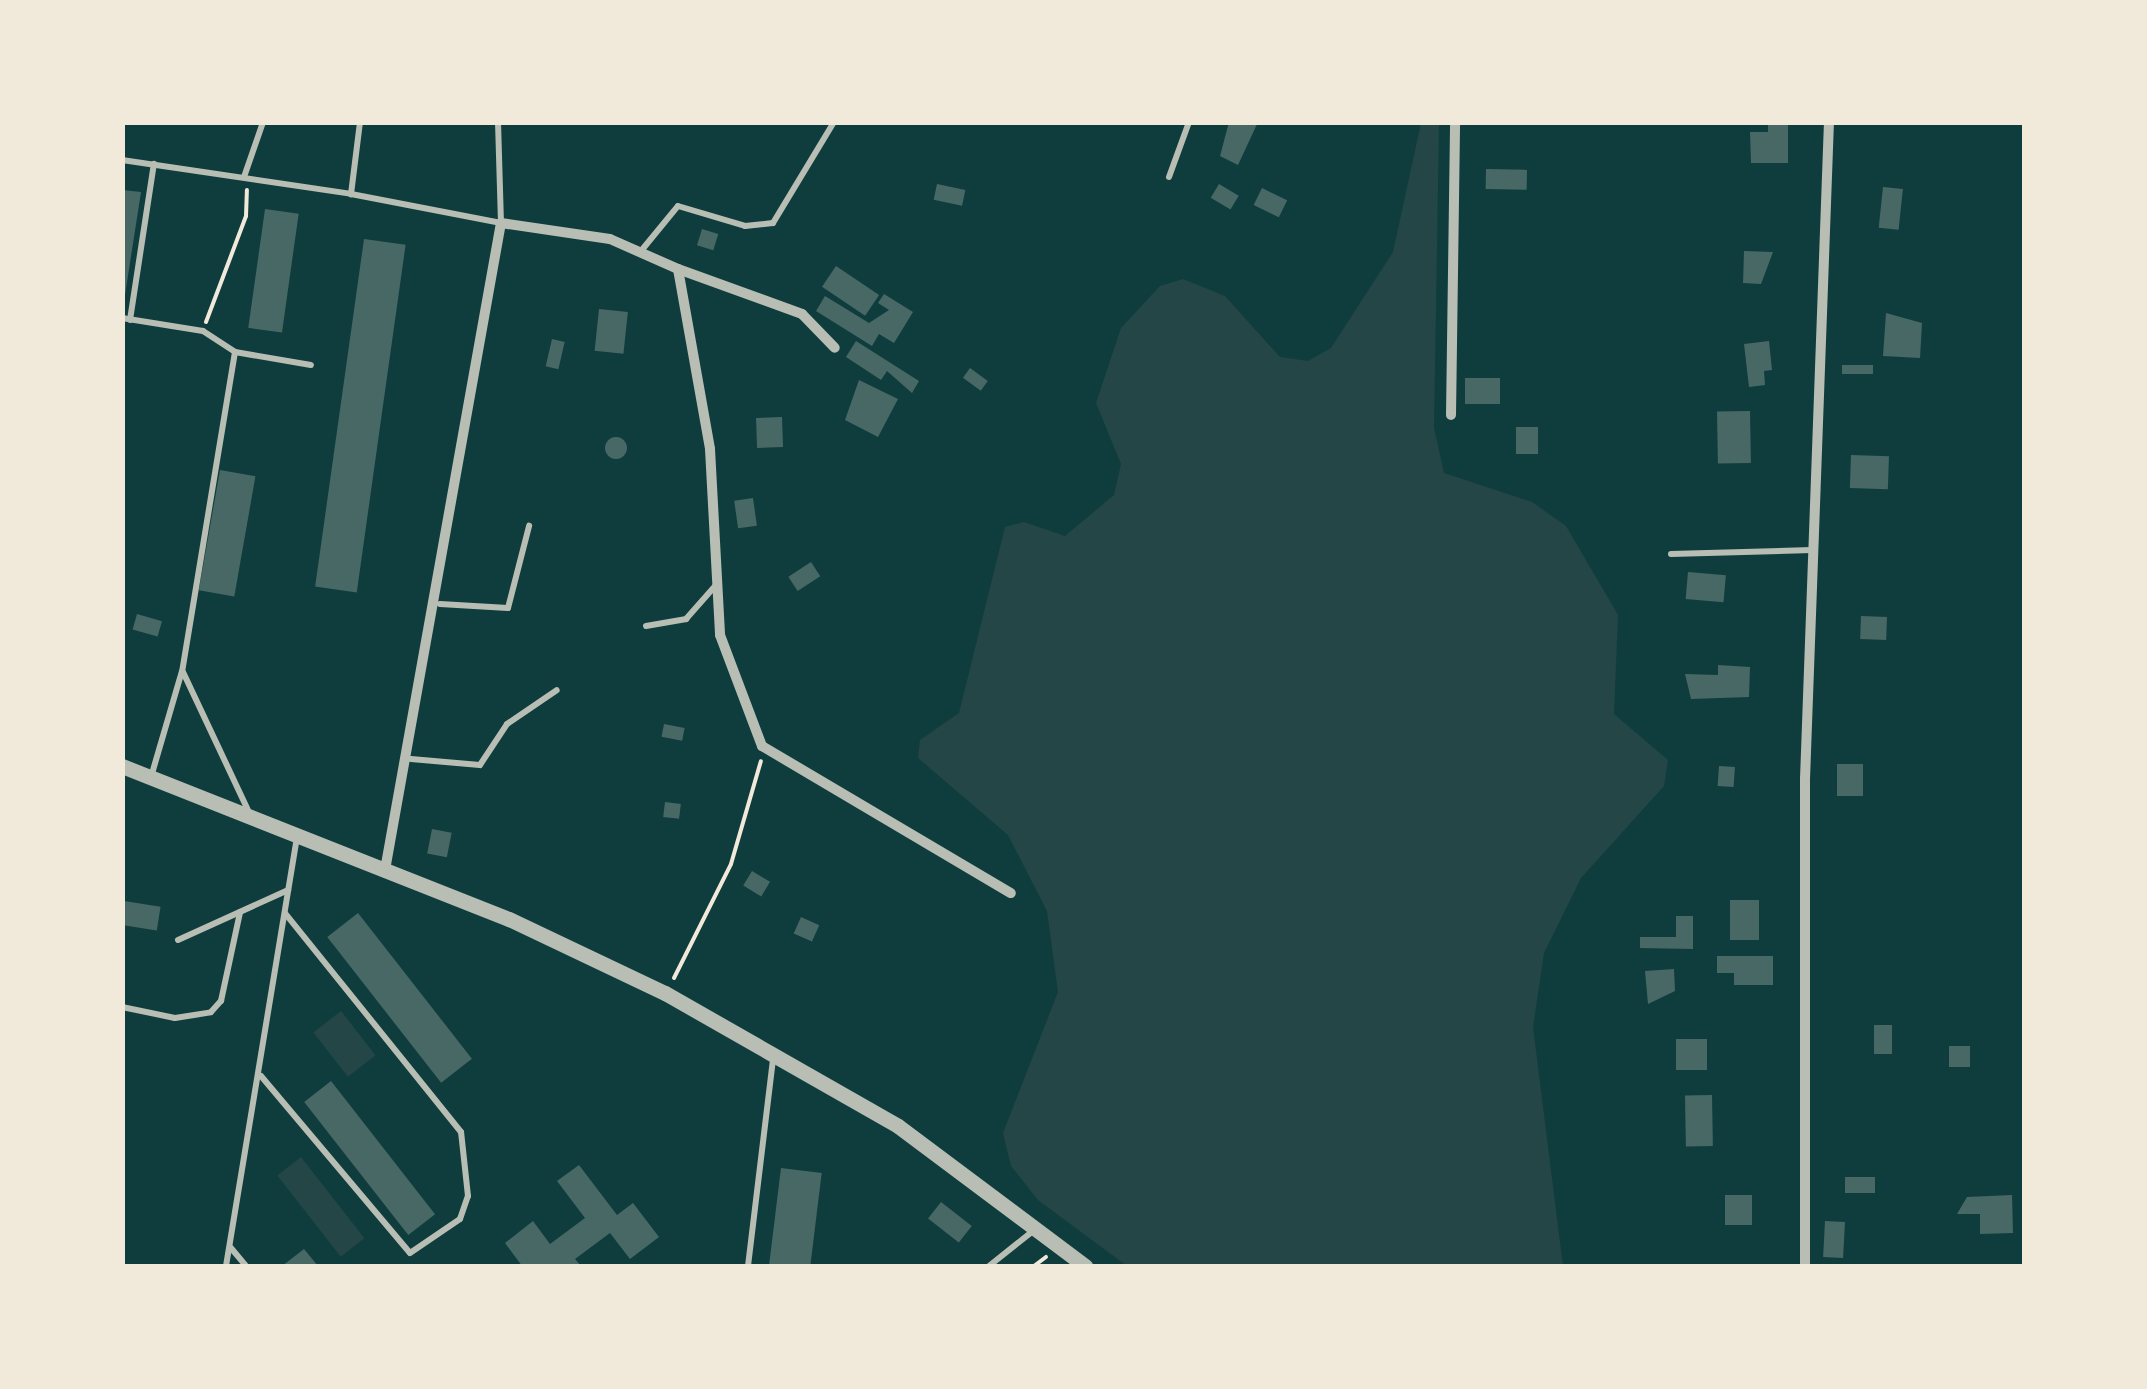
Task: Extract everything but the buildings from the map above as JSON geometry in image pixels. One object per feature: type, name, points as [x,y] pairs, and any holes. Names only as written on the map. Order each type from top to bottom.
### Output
[{"type":"street","points":[[1451,415],[1454,122]]},
{"type":"street","points":[[1805,1266],[1812,550],[1830,122]]},
{"type":"street","points":[[385,870],[440,604],[501,223],[642,250],[678,269],[802,314],[834,348]]},
{"type":"street","points":[[678,269],[710,449],[720,635],[762,746],[1011,893]]},
{"type":"street","points":[[122,766],[385,870],[665,993],[898,1126],[1078,1265]]},
{"type":"lane","points":[[244,177],[263,122]]},
{"type":"lane","points":[[351,194],[360,122]]},
{"type":"lane","points":[[122,160],[351,194],[501,223],[498,122]]},
{"type":"lane","points":[[642,250],[678,206],[745,226],[773,223],[834,122]]},
{"type":"lane","points":[[1170,177],[1189,122]]},
{"type":"lane","points":[[154,164],[126,319],[203,331],[235,352],[312,365]]},
{"type":"lane","points":[[151,778],[182,671],[235,352]]},
{"type":"lane","points":[[440,604],[508,608],[528,526]]},
{"type":"lane","points":[[1671,554],[1812,550]]},
{"type":"lane","points":[[646,626],[686,619],[716,584]]},
{"type":"lane","points":[[182,671],[251,818]]},
{"type":"lane","points":[[411,759],[480,766],[507,724],[557,690]]},
{"type":"lane","points":[[226,1266],[261,1076],[297,835]]},
{"type":"lane","points":[[178,940],[289,890]]},
{"type":"lane","points":[[122,1006],[175,1018],[211,1012],[221,1001],[240,912]]},
{"type":"lane","points":[[261,1076],[410,1253],[460,1219],[468,1196],[461,1132],[286,914]]},
{"type":"lane","points":[[748,1266],[774,1052]]},
{"type":"lane","points":[[989,1266],[1034,1230]]},
{"type":"lane","points":[[230,1247],[246,1266]]},
{"type":"path","points":[[203,331],[246,216],[244,177]]},
{"type":"path","points":[[665,993],[731,864],[762,746]]},
{"type":"shaded area","points":[[1421,123],[1439,123],[1434,428],[1444,473],[1532,502],[1566,526],[1618,615],[1614,714],[1668,760],[1664,786],[1581,878],[1544,953],[1533,1027],[1563,1266],[1127,1266],[1038,1200],[1011,1166],[1003,1133],[1058,992],[1047,911],[1008,835],[918,758],[920,740],[959,713],[1005,527],[1024,522],[1065,536],[1114,495],[1121,464],[1096,403],[1121,328],[1160,286],[1183,279],[1225,296],[1280,357],[1308,361],[1331,348],[1393,252]]},
{"type":"shaded area","points":[[341,1011],[375,1055],[348,1077],[313,1033]]},
{"type":"shaded area","points":[[301,1157],[364,1238],[341,1257],[277,1175]]}]
